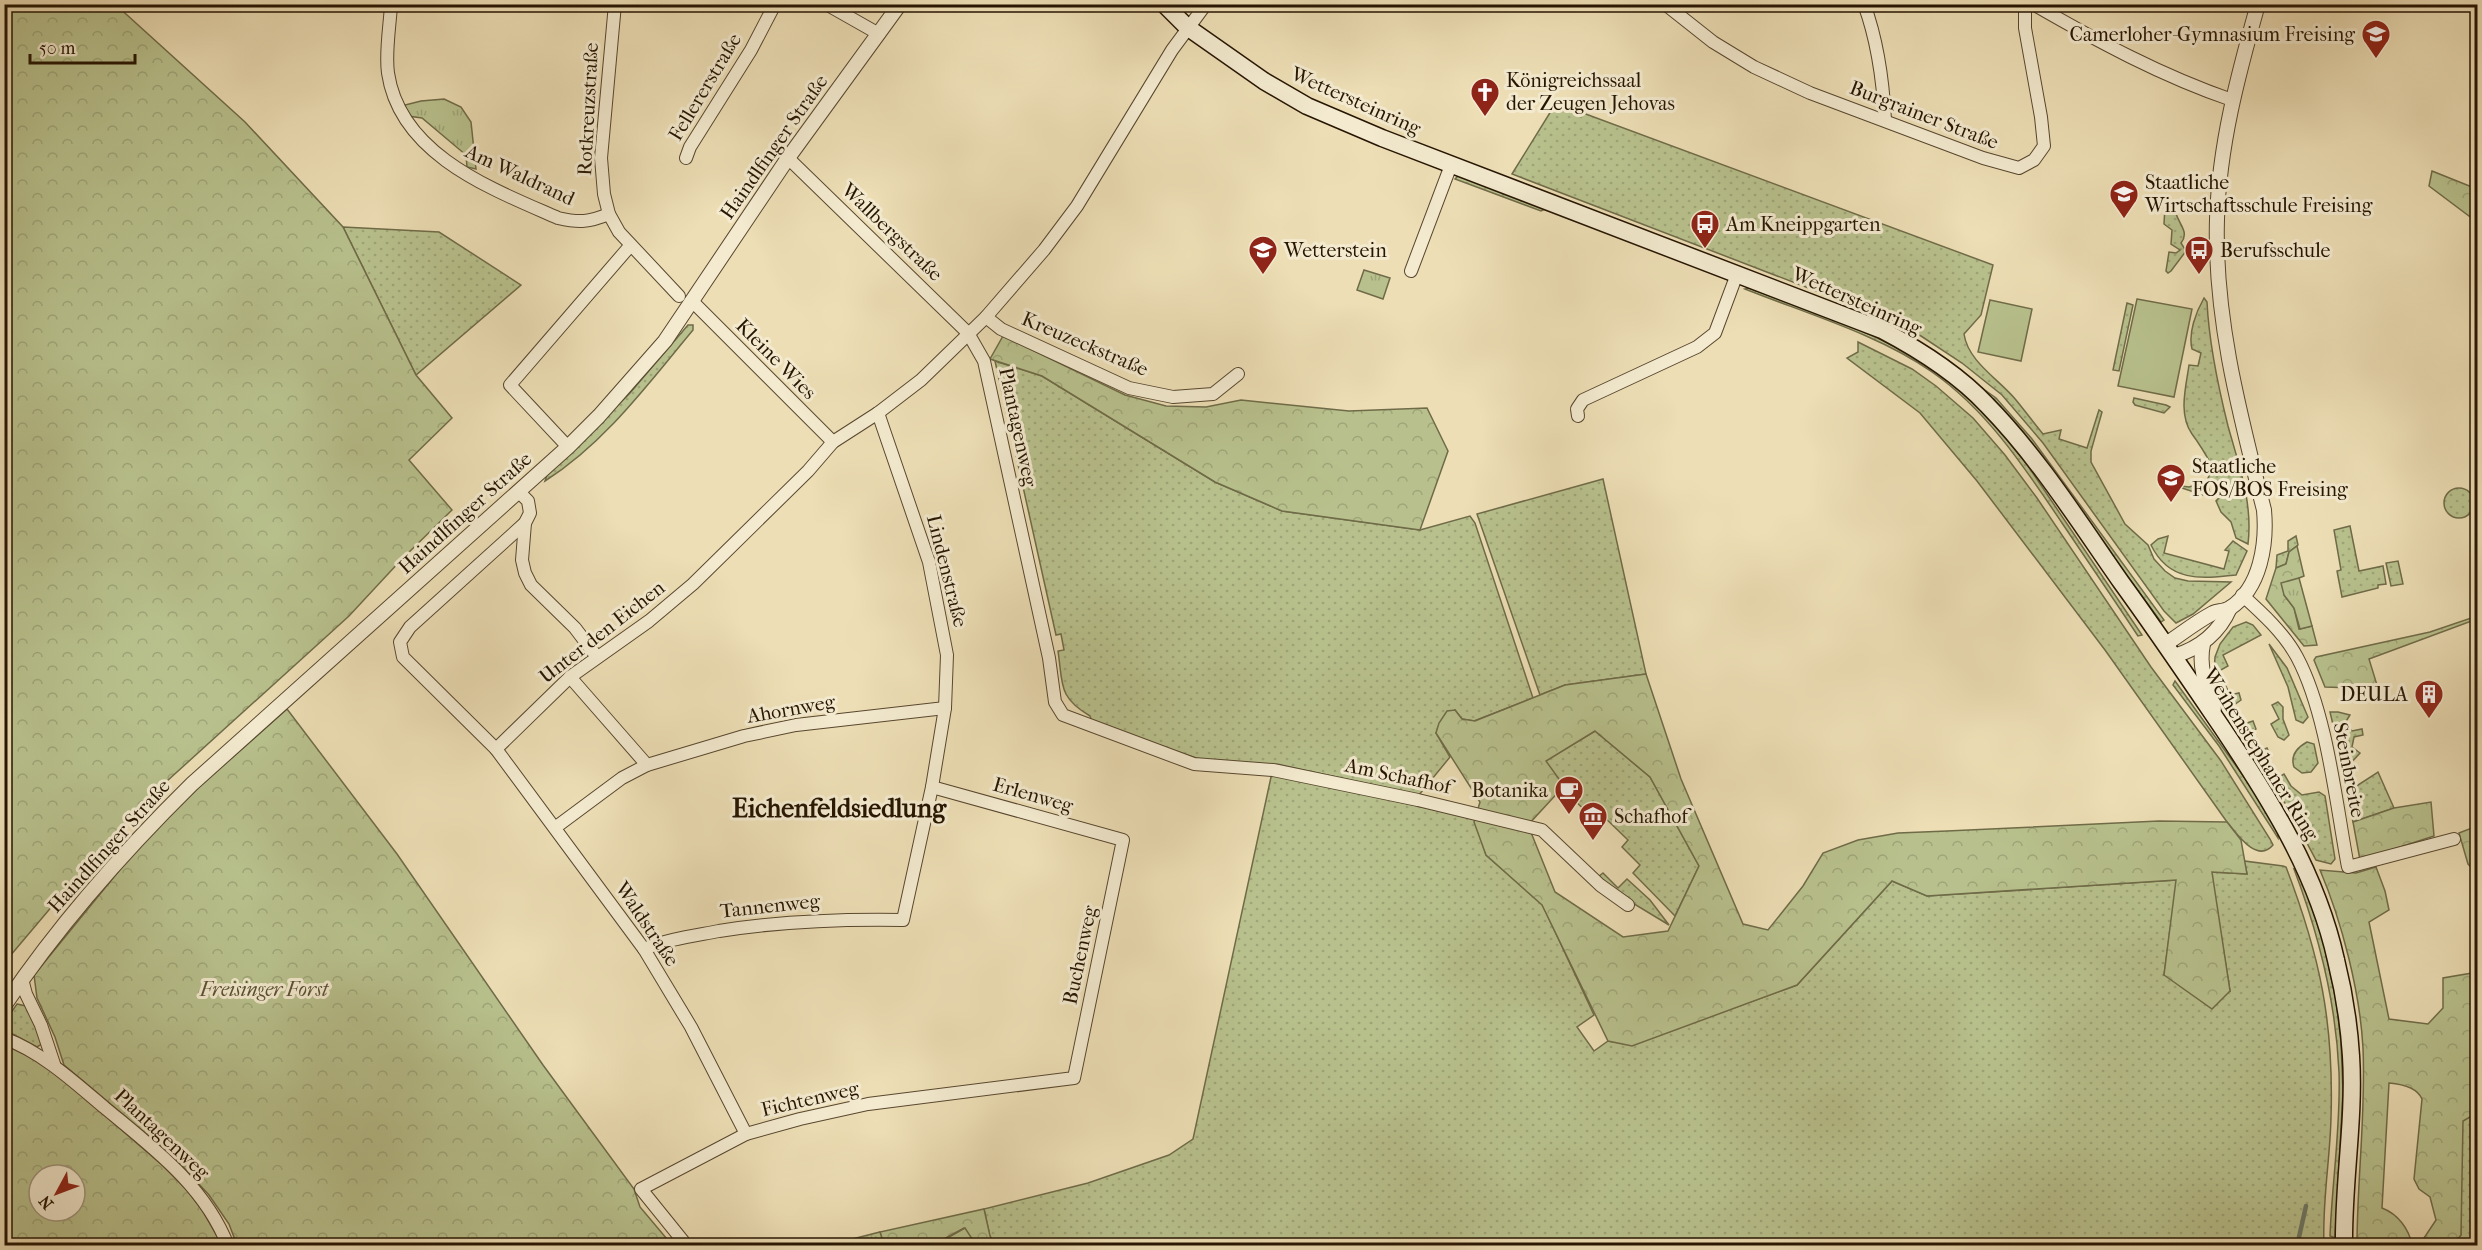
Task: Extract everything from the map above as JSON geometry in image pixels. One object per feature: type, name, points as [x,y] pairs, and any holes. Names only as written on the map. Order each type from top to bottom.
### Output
[{"type":"main road","name":"Wettersteinring","points":[[1164,4],[1187,27],[1264,81],[1307,106],[1341,122],[1882,330],[1929,357],[1957,377],[1986,404],[2023,446],[2170,650]]},
{"type":"main road","name":"Weihenstephaner Ring","points":[[2170,650],[2274,808],[2303,862],[2322,910],[2346,1006],[2351,1058],[2350,1133],[2344,1245]]},
{"type":"street","name":"Am Waldrand","points":[[392,4],[387,71],[394,100],[408,125],[423,142],[472,177],[558,218],[573,222],[589,222],[609,214]]},
{"type":"street","name":"Rotkreuzstraße","points":[[615,4],[601,158],[604,194],[609,214],[630,246],[679,296]]},
{"type":"street","name":"Fellererstraße","points":[[686,158],[690,147],[751,50],[775,4]]},
{"type":"street","points":[[826,4],[879,34]]},
{"type":"street","name":"Haindlfinger Straße","points":[[4,1006],[53,936],[108,870],[184,792],[568,447],[649,360],[693,302],[788,158],[900,4]]},
{"type":"street","points":[[968,333],[986,317],[1044,250],[1077,206],[1187,27],[1206,4]]},
{"type":"street","name":"Burgrainer Straße","points":[[1665,4],[1713,42],[1754,67],[1810,93],[2000,164],[2019,168],[2034,160],[2044,146],[2025,28],[2025,4]]},
{"type":"street","points":[[1864,4],[1879,57],[1885,120]]},
{"type":"street","points":[[2033,4],[2143,65],[2191,86],[2232,100]]},
{"type":"street","points":[[2170,650],[2203,644],[2223,623],[2230,608],[2258,572],[2263,551],[2264,510],[2232,379],[2218,272],[2218,195],[2232,100],[2258,4]]},
{"type":"street","name":"Wallbergstraße","points":[[788,158],[968,333]]},
{"type":"street","points":[[1411,272],[1451,165]]},
{"type":"street","points":[[568,447],[510,385],[630,246]]},
{"type":"street","points":[[1578,416],[1577,409],[1583,400],[1697,347],[1715,333],[1737,274]]},
{"type":"street","name":"Kleine Wies","points":[[693,302],[833,442]]},
{"type":"street","name":"Kreuzeckstraße","points":[[986,317],[1001,329],[1129,388],[1173,397],[1213,394],[1238,374]]},
{"type":"street","name":"Unter den Eichen","points":[[496,749],[570,677],[649,621],[693,584],[808,471],[833,442],[878,413],[921,380],[968,333]]},
{"type":"street","name":"Plantagenweg","points":[[968,333],[984,361],[1058,710],[1078,722],[1194,764],[1273,770]]},
{"type":"street","name":"Lindenstraße","points":[[878,413],[926,552],[935,585],[947,655],[945,708],[932,787],[903,920]]},
{"type":"street","points":[[496,749],[403,657],[400,642],[410,627],[525,523],[530,513],[528,501],[518,491]]},
{"type":"street","points":[[525,523],[522,560],[531,585],[575,628],[597,657]]},
{"type":"street","name":"Steinbreite","points":[[2242,595],[2288,642],[2307,678],[2321,728],[2348,867],[2454,839]]},
{"type":"street","points":[[2170,650],[2213,613],[2230,608]]},
{"type":"street","points":[[2203,644],[2201,664],[2204,682],[2220,725]]},
{"type":"street","points":[[570,677],[648,765]]},
{"type":"street","name":"Ahornweg","points":[[556,827],[622,778],[648,765],[744,736],[796,725],[945,708]]},
{"type":"street","name":"Waldstraße","points":[[496,749],[556,827],[644,949],[691,1027],[746,1134]]},
{"type":"street","name":"Am Schafhof","points":[[1273,770],[1418,800],[1542,830],[1600,885],[1628,905]]},
{"type":"street","name":"Erlenweg","points":[[932,787],[1123,840]]},
{"type":"street","name":"Buchenweg","points":[[1074,1078],[1123,840]]},
{"type":"street","name":"Tannenweg","points":[[644,949],[666,940],[746,927],[835,919],[903,920]]},
{"type":"street","points":[[22,980],[54,1064]]},
{"type":"street","name":"Plantagenweg","points":[[4,1038],[20,1044],[54,1064],[183,1176],[214,1216],[228,1245]]},
{"type":"street","name":"Fichtenweg","points":[[687,1245],[641,1189],[746,1134],[868,1104],[1074,1078]]},
{"type":"green space","points":[[5,4],[67,5],[74,10],[80,5],[116,5],[245,122],[343,227],[416,375],[452,418],[409,460],[452,510],[349,616],[145,801],[5,962]]},
{"type":"green space","points":[[444,99],[461,107],[471,122],[476,169],[467,167],[466,155],[422,118],[408,116],[405,105]]},
{"type":"green space","points":[[1556,103],[1993,265],[1981,315],[1964,334],[1978,362],[2016,400],[2043,434],[2061,430],[2059,439],[2087,448],[2099,410],[2102,412],[2091,451],[2091,462],[2125,524],[2148,545],[2154,559],[2175,578],[2188,581],[2231,582],[2193,614],[2176,623],[2164,611],[2043,443],[2002,395],[1962,363],[1921,336],[1863,309],[1512,174]]},
{"type":"green space","points":[[2432,171],[2477,189],[2477,222],[2429,186]]},
{"type":"green space","points":[[1458,176],[1545,209],[1541,211],[1455,179]]},
{"type":"green space","points":[[2167,202],[2175,202],[2176,214],[2183,229],[2184,238],[2181,243],[2186,251],[2168,273],[2166,271],[2169,252],[2176,253],[2180,250],[2171,244],[2172,230],[2164,224],[2165,206]]},
{"type":"green space","points":[[343,227],[439,232],[521,285],[416,375]]},
{"type":"green space","points":[[1364,270],[1390,278],[1383,299],[1357,290]]},
{"type":"green space","points":[[1749,288],[1871,335],[1917,359],[1952,382],[1987,415],[2028,466],[2142,635],[2138,636],[2004,441],[1952,387],[1932,372],[1889,347],[1842,326],[1745,289]]},
{"type":"green space","points":[[2204,298],[2207,302],[2212,349],[2221,396],[2247,499],[2248,544],[2236,538],[2231,522],[2221,512],[2216,501],[2223,494],[2219,482],[2208,478],[2213,469],[2212,466],[2185,418],[2184,400],[2189,365],[2198,366],[2201,353],[2192,349],[2192,330]]},
{"type":"green space","points":[[2137,299],[2192,309],[2174,397],[2118,386]]},
{"type":"green space","points":[[1990,300],[2032,309],[2021,361],[1978,352]]},
{"type":"green space","points":[[2127,303],[2133,305],[2119,371],[2113,370]]},
{"type":"green space","points":[[688,325],[693,325],[693,330],[625,412],[587,449],[545,481],[547,475],[630,393]]},
{"type":"green space","points":[[1003,336],[1125,395],[1166,406],[1206,407],[1241,400],[1349,411],[1427,408],[1448,451],[1420,530],[1282,511],[1215,482],[1042,376],[990,359]]},
{"type":"green space","points":[[1858,342],[1912,369],[1936,386],[1973,418],[2005,455],[2037,498],[2151,667],[2221,761],[2270,839],[2273,845],[2267,850],[2260,851],[2248,845],[2227,822],[2105,650],[1977,481],[1920,413],[1847,358],[1858,352]]},
{"type":"green space","points":[[995,361],[1042,376],[1215,482],[1282,511],[1420,530],[1470,516],[1475,523],[1533,698],[1474,721],[1462,719],[1455,710],[1436,733],[1450,757],[1419,795],[1277,764],[1254,765],[1199,759],[1092,722],[1090,716],[1072,703],[1064,689],[1058,651],[1064,650],[1061,634],[1056,635]]},
{"type":"green space","points":[[1982,388],[1996,398],[2032,439],[2164,620],[2161,622],[2029,442]]},
{"type":"green space","points":[[2134,398],[2170,407],[2164,413],[2135,405]]},
{"type":"green space","points":[[1603,479],[1646,674],[1565,685],[1540,695],[1477,514]]},
{"type":"green space","points":[[2207,482],[2210,494],[2206,496],[2173,485],[2189,487]]},
{"type":"green space","points":[[2459,488],[2465,489],[2473,497],[2473,509],[2465,517],[2459,518],[2453,517],[2445,509],[2444,503],[2445,497],[2453,489]]},
{"type":"green space","points":[[2350,526],[2359,571],[2383,566],[2386,584],[2342,597],[2337,571],[2341,570],[2334,530]]},
{"type":"green space","points":[[2168,536],[2164,553],[2224,569],[2229,551],[2225,550],[2233,541],[2247,551],[2236,575],[2198,577],[2187,575],[2167,566],[2151,545],[2158,539]]},
{"type":"green space","points":[[2296,536],[2298,545],[2289,552],[2286,564],[2276,568],[2277,555],[2288,551],[2288,541]]},
{"type":"green space","points":[[2297,546],[2304,576],[2299,578],[2284,595],[2294,608],[2299,629],[2312,626],[2317,645],[2304,646],[2266,599],[2276,568],[2286,564],[2289,552]]},
{"type":"green space","points":[[2398,561],[2403,584],[2391,586],[2386,563]]},
{"type":"green space","points":[[2299,578],[2312,626],[2300,629],[2294,608],[2284,595],[2281,583]]},
{"type":"green space","points":[[2477,616],[2477,619],[2369,659],[2377,685],[2354,688],[2325,687],[2314,660],[2316,657],[2430,632]]},
{"type":"green space","points":[[2246,622],[2253,625],[2261,635],[2223,655],[2228,666],[2219,671],[2230,695],[2239,693],[2241,700],[2234,705],[2244,724],[2253,721],[2256,729],[2250,734],[2260,751],[2267,748],[2271,757],[2265,761],[2276,779],[2284,774],[2291,786],[2302,795],[2319,792],[2325,796],[2335,859],[2331,864],[2316,860],[2290,811],[2244,740],[2214,674],[2215,657],[2220,644],[2233,627]]},
{"type":"green space","points":[[2269,644],[2287,668],[2308,717],[2303,723],[2296,720],[2288,687]]},
{"type":"green space","points":[[1646,674],[1681,779],[1743,924],[1768,930],[1803,886],[1823,853],[1858,840],[1898,833],[2159,821],[2227,822],[2241,840],[2247,874],[2212,872],[2230,991],[2212,1009],[2164,975],[2176,880],[1927,896],[1892,881],[1797,985],[1632,1046],[1608,1041],[1542,905],[1486,855],[1474,822],[1480,802],[1436,733],[1447,711],[1455,710],[1462,719],[1475,721],[1565,685]],"holes":[[[1595,731],[1650,777],[1699,866],[1668,931],[1623,937],[1555,892],[1528,825],[1564,786],[1546,761]]]},
{"type":"green space","points":[[2175,681],[2257,795],[2278,829],[2278,838],[2219,746],[2173,685]]},
{"type":"green space","points":[[2278,702],[2283,707],[2283,719],[2289,735],[2284,740],[2278,737],[2271,724],[2279,719],[2272,705]]},
{"type":"green space","name":"Freisinger Forst","points":[[287,709],[397,854],[543,1065],[634,1189],[640,1207],[672,1245],[237,1245],[229,1224],[209,1195],[174,1157],[64,1065],[55,1037],[37,998],[34,975],[140,845],[200,786]]},
{"type":"green space","points":[[2330,712],[2350,715],[2345,723],[2352,731],[2362,729],[2363,735],[2354,737],[2352,747],[2360,753],[2349,765],[2343,767]]},
{"type":"green space","points":[[1595,731],[1650,777],[1699,866],[1675,916],[1633,873],[1640,865],[1622,847],[1628,840],[1601,814],[1595,820],[1571,797],[1545,761]]},
{"type":"green space","points":[[2307,742],[2314,744],[2318,763],[2311,772],[2302,773],[2294,767],[2293,759],[2298,749]]},
{"type":"green space","points":[[2378,772],[2394,808],[2353,822],[2345,782],[2348,779],[2352,789]]},
{"type":"green space","points":[[1277,774],[1475,819],[1486,855],[1542,904],[1594,1015],[1577,1027],[1594,1051],[1608,1041],[1632,1045],[1797,985],[1892,881],[1927,896],[2177,880],[2164,975],[2230,991],[2211,872],[2247,874],[2244,861],[2286,867],[2308,930],[2327,1020],[2331,1118],[2324,1245],[996,1246],[990,1237],[984,1209],[1088,1183],[1169,1155],[1193,1139],[1271,777]]},
{"type":"green space","points":[[2431,802],[2434,836],[2360,860],[2353,822],[2394,808]]},
{"type":"green space","points":[[2477,826],[2477,889],[2474,870],[2468,864],[2459,833]]},
{"type":"green space","points":[[2376,867],[2389,910],[2369,922],[2389,1019],[2428,1024],[2443,1008],[2443,978],[2472,973],[2477,967],[2477,1113],[2463,1121],[2461,1235],[2452,1245],[2420,1245],[2436,1220],[2430,1197],[2419,1189],[2414,1179],[2422,1099],[2413,1089],[2389,1083],[2382,1208],[2402,1223],[2412,1245],[2357,1245],[2363,1097],[2361,1026],[2349,957],[2336,912],[2320,870],[2356,873]]},
{"type":"green space","points":[[2294,869],[2299,871],[2323,940],[2336,1000],[2341,1042],[2343,1091],[2335,1238],[2330,1236],[2339,1113],[2337,1046],[2325,969]]},
{"type":"green space","points":[[1603,873],[1618,888],[1627,879],[1650,900],[1669,925],[1611,890],[1598,877]]},
{"type":"green space","points":[[17,1004],[26,1006],[38,1027],[42,1044],[37,1047],[5,1030],[5,1021]]},
{"type":"green space","points":[[5,1045],[45,1064],[162,1165],[187,1190],[202,1210],[222,1245],[5,1246]]},
{"type":"green space","points":[[2477,1109],[2477,1245],[2452,1246],[2461,1235],[2460,1117]]},
{"type":"green space","points":[[984,1209],[990,1236],[996,1245],[976,1245],[964,1228],[933,1245],[884,1245],[880,1232]]},
{"type":"green space","points":[[965,1228],[976,1245],[933,1246]]},
{"type":"green space","points":[[880,1232],[884,1245],[829,1245]]},
{"type":"waterway","points":[[2297,1246],[2306,1206]]},
{"type":"place","name":"Camerloher-Gymnasium Freising","points":[[2376,60]]},
{"type":"place","name":"Königreichssaal der Zeugen Jehovas","points":[[1485,118]]},
{"type":"place","name":"Staatliche Wirtschaftsschule Freising","points":[[2124,220]]},
{"type":"place","name":"Am Kneippgarten","points":[[1705,250]]},
{"type":"place","name":"Wetterstein","points":[[1263,276]]},
{"type":"place","name":"Berufsschule","points":[[2199,276]]},
{"type":"place","name":"Staatliche FOS/BOS Freising","points":[[2171,504]]},
{"type":"place","name":"DEULA","points":[[2429,720]]},
{"type":"place","name":"Botanika","points":[[1569,816]]},
{"type":"place","name":"Schafhof","points":[[1593,842]]},
{"type":"district","name":"Eichenfeldsiedlung","points":[[839,808]]}]
